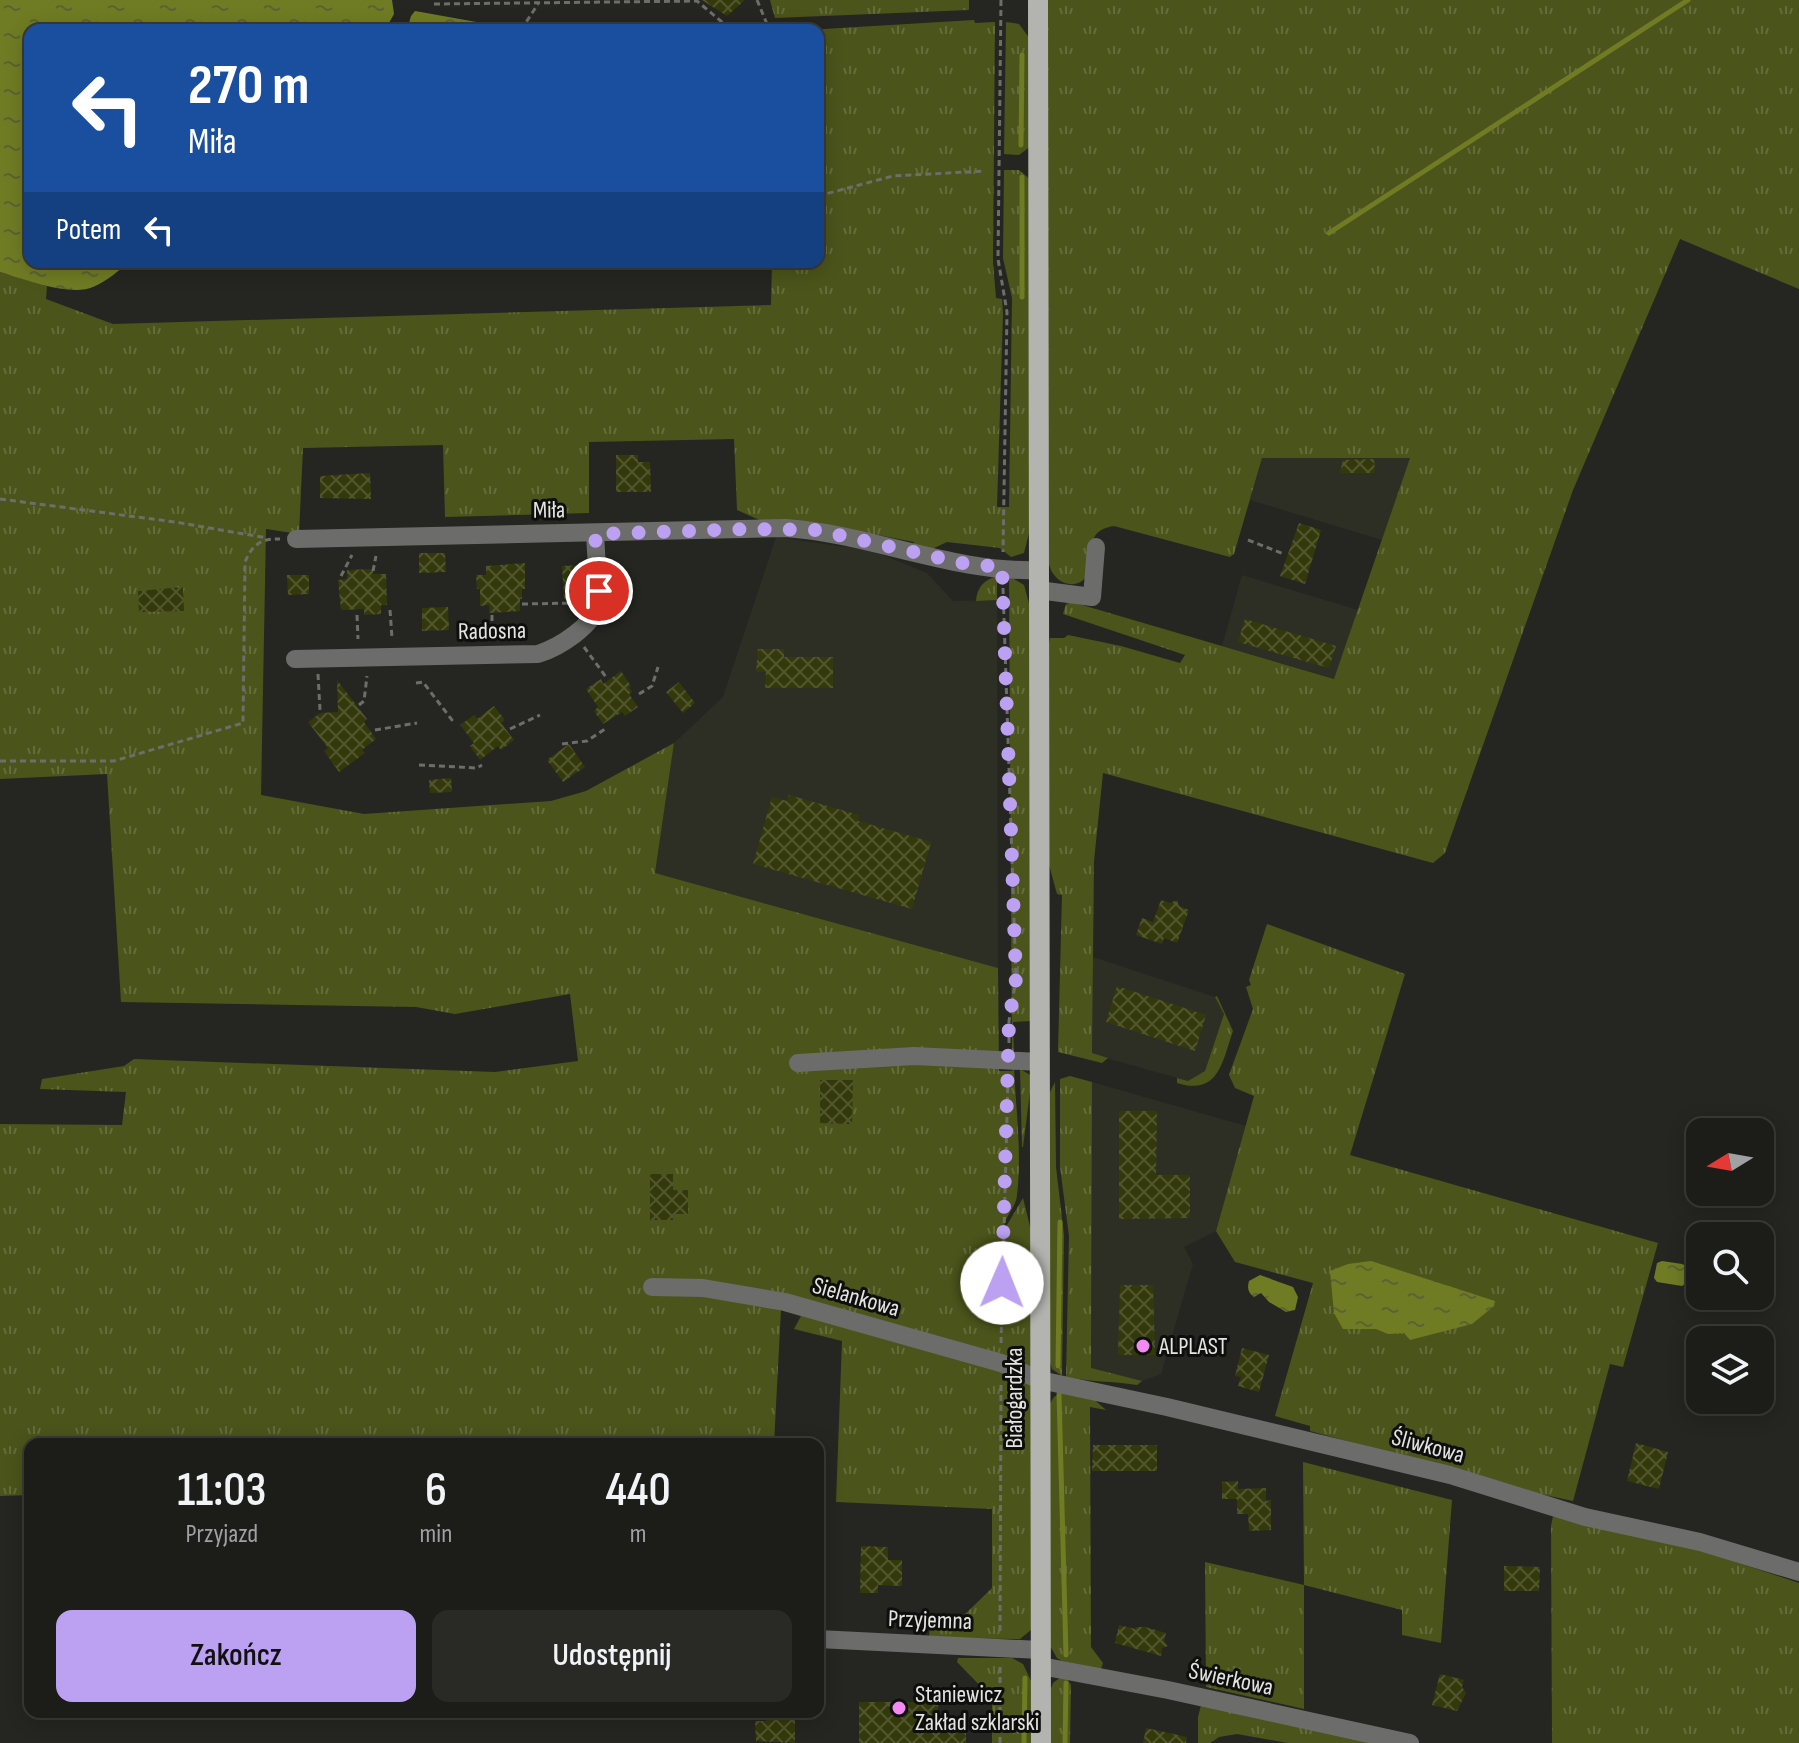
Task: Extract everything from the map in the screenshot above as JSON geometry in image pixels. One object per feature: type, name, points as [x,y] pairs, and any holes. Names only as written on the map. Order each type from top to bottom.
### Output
[{"type":"main road","name":"Białogardzka","points":[[1038,0],[1041,1743]]},
{"type":"street","name":"Miła","points":[[296,539],[816,530],[967,564],[1002,567],[1092,597],[1096,547]]},
{"type":"street","points":[[595,534],[599,603]]},
{"type":"street","name":"Radosna","points":[[295,659],[538,654],[574,633],[597,613],[599,603]]},
{"type":"street","points":[[798,1063],[914,1056],[1040,1062]]},
{"type":"street","name":"Sielankowa","points":[[652,1287],[703,1288],[785,1302],[1001,1363],[1040,1380]]},
{"type":"street","name":"Śliwkowa","points":[[1040,1380],[1450,1475],[1585,1517],[1700,1542],[1799,1572]]},
{"type":"street","name":"Przyjemna","points":[[824,1639],[1000,1646],[1040,1658]]},
{"type":"street","name":"Świerkowa","points":[[1040,1658],[1168,1690],[1410,1743]]},
{"type":"path","points":[[757,0],[767,24]]},
{"type":"path","points":[[1000,1743],[1001,1363],[1009,1021],[1016,979],[1002,567],[1007,312],[998,259],[1001,0]]},
{"type":"path","points":[[434,4],[698,1],[724,24]]},
{"type":"path","points":[[524,24],[538,4]]},
{"type":"path","points":[[824,194],[893,176],[985,171]]},
{"type":"path","points":[[0,499],[175,522],[271,539],[296,539]]},
{"type":"path","points":[[341,576],[348,567],[356,537]]},
{"type":"path","points":[[0,761],[114,761],[243,723],[245,562],[251,548],[271,539]]},
{"type":"path","points":[[1248,540],[1284,554]]},
{"type":"path","points":[[522,604],[599,603]]},
{"type":"path","points":[[390,610],[393,656]]},
{"type":"path","points":[[357,615],[363,657],[364,701],[359,705]]},
{"type":"path","points":[[492,615],[493,655]]},
{"type":"path","points":[[574,633],[606,677]]},
{"type":"path","points":[[317,659],[320,710]]},
{"type":"path","points":[[639,694],[652,686],[658,667]]},
{"type":"path","points":[[416,683],[423,682],[455,724]]},
{"type":"path","points":[[510,729],[540,715]]},
{"type":"path","points":[[375,730],[417,723]]},
{"type":"path","points":[[562,744],[587,741],[605,729]]},
{"type":"path","points":[[419,765],[477,768],[482,765]]},
{"type":"shaded area","points":[[1262,458],[1410,458],[1382,540],[1250,500]]},
{"type":"shaded area","points":[[776,537],[873,551],[927,573],[953,601],[997,600],[998,968],[655,873],[674,743],[723,697]]},
{"type":"shaded area","points":[[1242,575],[1358,610],[1335,679],[1222,646]]},
{"type":"shaded area","points":[[1093,957],[1215,997],[1224,1014],[1205,1071],[1188,1081],[1092,1054]]},
{"type":"shaded area","points":[[1092,1082],[1246,1126],[1216,1231],[1184,1247],[1193,1264],[1161,1374],[1142,1381],[1091,1369]]},
{"type":"green space","points":[[770,0],[969,0],[969,10],[775,18]]},
{"type":"green space","points":[[1046,0],[1799,0],[1799,289],[1680,239],[1573,490],[1445,853],[1433,863],[1103,773],[1094,861],[1092,1053],[1108,1058],[1102,1063],[1058,1052],[1062,895],[1057,894],[1048,861],[1047,655],[1050,638],[1068,635],[1180,663],[1185,655],[1063,614],[1066,604],[1072,602],[1334,679],[1410,458],[1262,458],[1234,554],[1230,557],[1114,526],[1097,533],[1092,545],[1090,568],[1084,579],[1076,584],[1067,584],[1054,574],[1048,559]]},
{"type":"green space","points":[[974,20],[975,23],[995,22],[993,262],[996,298],[1002,299],[1003,313],[997,507],[1009,507],[1012,298],[1003,258],[1004,170],[1019,170],[1031,180],[1031,525],[1024,553],[1011,557],[1000,548],[947,542],[932,549],[914,546],[914,542],[817,523],[764,522],[737,510],[734,439],[589,442],[589,513],[445,517],[443,445],[303,448],[299,534],[266,529],[261,795],[364,814],[551,801],[586,791],[674,743],[655,873],[998,968],[999,1071],[1014,1069],[1019,1148],[1017,1195],[1004,1230],[1023,1198],[1032,1235],[1032,1629],[1020,1639],[929,1638],[930,1622],[957,1622],[992,1588],[992,1509],[836,1502],[842,1341],[794,1329],[801,1316],[781,1310],[774,1438],[24,1438],[24,1495],[0,1496],[0,1124],[122,1125],[126,1092],[40,1089],[42,1079],[124,1066],[134,1059],[495,1072],[578,1061],[570,994],[455,1014],[416,1007],[121,1002],[107,774],[0,779],[0,272],[47,286],[46,299],[113,324],[771,305],[772,268],[824,268],[824,29]]},
{"type":"green space","points":[[1006,22],[1019,24],[1030,39],[1031,146],[1019,155],[1004,154]]},
{"type":"green space","points":[[997,576],[997,600],[976,601],[982,585]]},
{"type":"green space","points":[[1009,576],[1024,585],[1031,611],[1032,1021],[1013,1022],[1014,1056],[1012,1056]]},
{"type":"green space","points":[[1267,924],[1405,974],[1350,1155],[1658,1243],[1623,1367],[1610,1364],[1573,1501],[1310,1431],[1310,1426],[1275,1416],[1313,1283],[1235,1262],[1216,1231],[1254,1096],[1235,1088],[1229,1075],[1253,1009],[1246,987],[1251,985],[1249,980]]},
{"type":"green space","points":[[1217,996],[1233,1031],[1222,1065],[1217,1074],[1202,1085],[1177,1083],[1177,1078],[1188,1081],[1205,1071],[1224,1014]]},
{"type":"green space","points":[[1020,1069],[1032,1076],[1023,1147],[1022,1147]]},
{"type":"green space","points":[[1070,1076],[1092,1082],[1091,1368],[1142,1381],[1137,1385],[1066,1377],[1069,1236],[1060,1167],[1060,1079]]},
{"type":"green space","points":[[1055,1082],[1056,1167],[1064,1235],[1062,1376],[1052,1369],[1049,1359],[1049,1094]]},
{"type":"green space","points":[[1062,1392],[1090,1396],[1106,1410],[1090,1407],[1091,1647],[1103,1663],[1101,1669],[1062,1661],[1050,1646],[1049,1405]]},
{"type":"green space","points":[[1303,1462],[1452,1500],[1441,1643],[1402,1635],[1402,1610],[1304,1585]]},
{"type":"green space","points":[[1553,1516],[1697,1549],[1799,1583],[1799,1743],[1552,1743]]},
{"type":"green space","points":[[1205,1562],[1304,1585],[1304,1709],[1206,1687]]},
{"type":"green space","points":[[958,1658],[1012,1658],[1023,1664],[1033,1685],[1033,1743],[992,1743],[992,1698],[957,1662]]},
{"type":"green space","points":[[1061,1677],[1071,1685],[1070,1743],[1050,1743],[1050,1691],[1053,1683]]},
{"type":"green space","points":[[1202,1701],[1390,1743],[1288,1743],[1237,1734],[1219,1737],[1210,1743],[1198,1743],[1198,1717]]},
{"type":"water","points":[[0,0],[392,0],[394,14],[388,24],[24,24],[24,268],[122,268],[98,285],[84,290],[47,286],[0,272]]},
{"type":"water","points":[[415,11],[498,24],[409,24]]},
{"type":"water","points":[[1371,1261],[1495,1301],[1494,1306],[1472,1324],[1410,1340],[1404,1333],[1343,1329],[1334,1313],[1330,1271],[1348,1264]]},
{"type":"water","points":[[1662,1261],[1686,1266],[1686,1283],[1682,1286],[1657,1282],[1654,1278],[1657,1263]]},
{"type":"water","points":[[1260,1275],[1293,1287],[1298,1297],[1295,1310],[1286,1312],[1261,1293],[1252,1295],[1248,1290],[1249,1281]]},
{"type":"building","points":[[702,0],[745,0],[727,16]]},
{"type":"building","points":[[616,455],[638,455],[638,462],[650,462],[651,492],[616,492]]},
{"type":"building","points":[[1374,459],[1375,473],[1340,473],[1343,460]]},
{"type":"building","points":[[370,473],[371,499],[320,498],[320,476]]},
{"type":"building","points":[[1299,523],[1321,530],[1305,584],[1280,576]]},
{"type":"building","points":[[419,553],[445,553],[446,572],[419,573]]},
{"type":"building","points":[[525,563],[525,589],[522,589],[520,611],[489,613],[489,605],[480,606],[476,575],[486,575],[486,566]]},
{"type":"building","points":[[582,565],[584,599],[564,600],[562,566]]},
{"type":"building","points":[[373,569],[373,574],[386,574],[387,605],[381,605],[381,614],[364,615],[364,609],[341,610],[338,580],[347,579],[347,570]]},
{"type":"building","points":[[287,575],[309,575],[309,594],[288,595]]},
{"type":"building","points":[[183,587],[184,611],[139,612],[138,591]]},
{"type":"building","points":[[448,607],[449,630],[422,631],[422,608]]},
{"type":"building","points":[[1245,619],[1336,646],[1329,668],[1238,642]]},
{"type":"building","points":[[758,649],[784,649],[784,657],[833,657],[833,688],[765,688],[766,672],[756,672]]},
{"type":"building","points":[[621,671],[631,686],[632,692],[629,694],[638,707],[625,716],[622,712],[603,724],[594,711],[598,707],[586,689],[601,679],[603,684]]},
{"type":"building","points":[[337,680],[367,719],[364,722],[376,739],[362,750],[365,753],[339,772],[324,751],[328,748],[308,722],[320,713],[338,712]]},
{"type":"building","points":[[679,682],[695,703],[683,713],[666,692]]},
{"type":"building","points":[[494,706],[505,720],[501,723],[514,740],[501,750],[498,746],[480,760],[470,746],[474,743],[460,725],[474,715],[477,719]]},
{"type":"building","points":[[569,744],[585,767],[563,782],[547,760]]},
{"type":"building","points":[[451,778],[452,792],[430,793],[429,780]]},
{"type":"building","points":[[789,795],[859,815],[858,821],[931,842],[912,909],[753,864],[772,797],[787,801]]},
{"type":"building","points":[[1161,900],[1170,903],[1177,900],[1179,906],[1189,910],[1177,943],[1164,938],[1162,944],[1136,935],[1142,918],[1153,922]]},
{"type":"building","points":[[1117,986],[1206,1015],[1195,1051],[1106,1022]]},
{"type":"building","points":[[820,1080],[853,1080],[852,1124],[820,1123]]},
{"type":"building","points":[[1119,1111],[1157,1111],[1156,1175],[1190,1175],[1190,1218],[1119,1219]]},
{"type":"building","points":[[650,1174],[673,1174],[673,1190],[688,1190],[688,1214],[673,1214],[673,1220],[650,1220]]},
{"type":"building","points":[[1120,1285],[1153,1285],[1155,1355],[1118,1355]]},
{"type":"building","points":[[1242,1348],[1269,1355],[1259,1392],[1238,1386],[1241,1377],[1235,1376]]},
{"type":"building","points":[[1636,1443],[1668,1452],[1659,1489],[1627,1481]]},
{"type":"building","points":[[1093,1445],[1157,1445],[1157,1471],[1092,1471]]},
{"type":"building","points":[[1238,1481],[1238,1489],[1266,1488],[1266,1501],[1271,1500],[1271,1530],[1249,1531],[1248,1514],[1237,1514],[1237,1499],[1222,1499],[1222,1482]]},
{"type":"building","points":[[861,1546],[888,1547],[888,1560],[902,1560],[902,1586],[878,1585],[878,1593],[860,1593]]},
{"type":"building","points":[[1504,1566],[1540,1567],[1539,1591],[1504,1591]]},
{"type":"building","points":[[1119,1625],[1166,1633],[1164,1641],[1168,1646],[1162,1648],[1161,1656],[1115,1643]]},
{"type":"building","points":[[1440,1674],[1464,1680],[1462,1687],[1466,1693],[1457,1711],[1432,1705]]},
{"type":"building","points":[[859,1702],[938,1702],[938,1721],[966,1721],[966,1743],[859,1743]]},
{"type":"building","points":[[766,1718],[795,1718],[795,1743],[756,1741],[755,1721],[766,1721]]},
{"type":"building","points":[[1146,1728],[1187,1737],[1186,1743],[1143,1743]]},
{"type":"waterway","points":[[1329,233],[1688,0]]},
{"type":"waterway","points":[[1021,145],[1022,55]]},
{"type":"waterway","points":[[1022,177],[1022,297]]},
{"type":"waterway","points":[[1058,1366],[1060,1222]]},
{"type":"waterway","points":[[1059,1394],[1066,1655]]},
{"type":"waterway","points":[[1024,1743],[1025,1678]]},
{"type":"waterway","points":[[1065,1743],[1066,1683]]},
{"type":"place","name":"ALPLAST","points":[[1143,1346]]},
{"type":"place","name":"Staniewicz Zakład szklarski","points":[[899,1708]]},
{"type":"route","points":[[599,591],[595,534],[786,528],[816,530],[967,564],[1002,567],[1016,979],[1009,1021],[1002,1283]]}]
